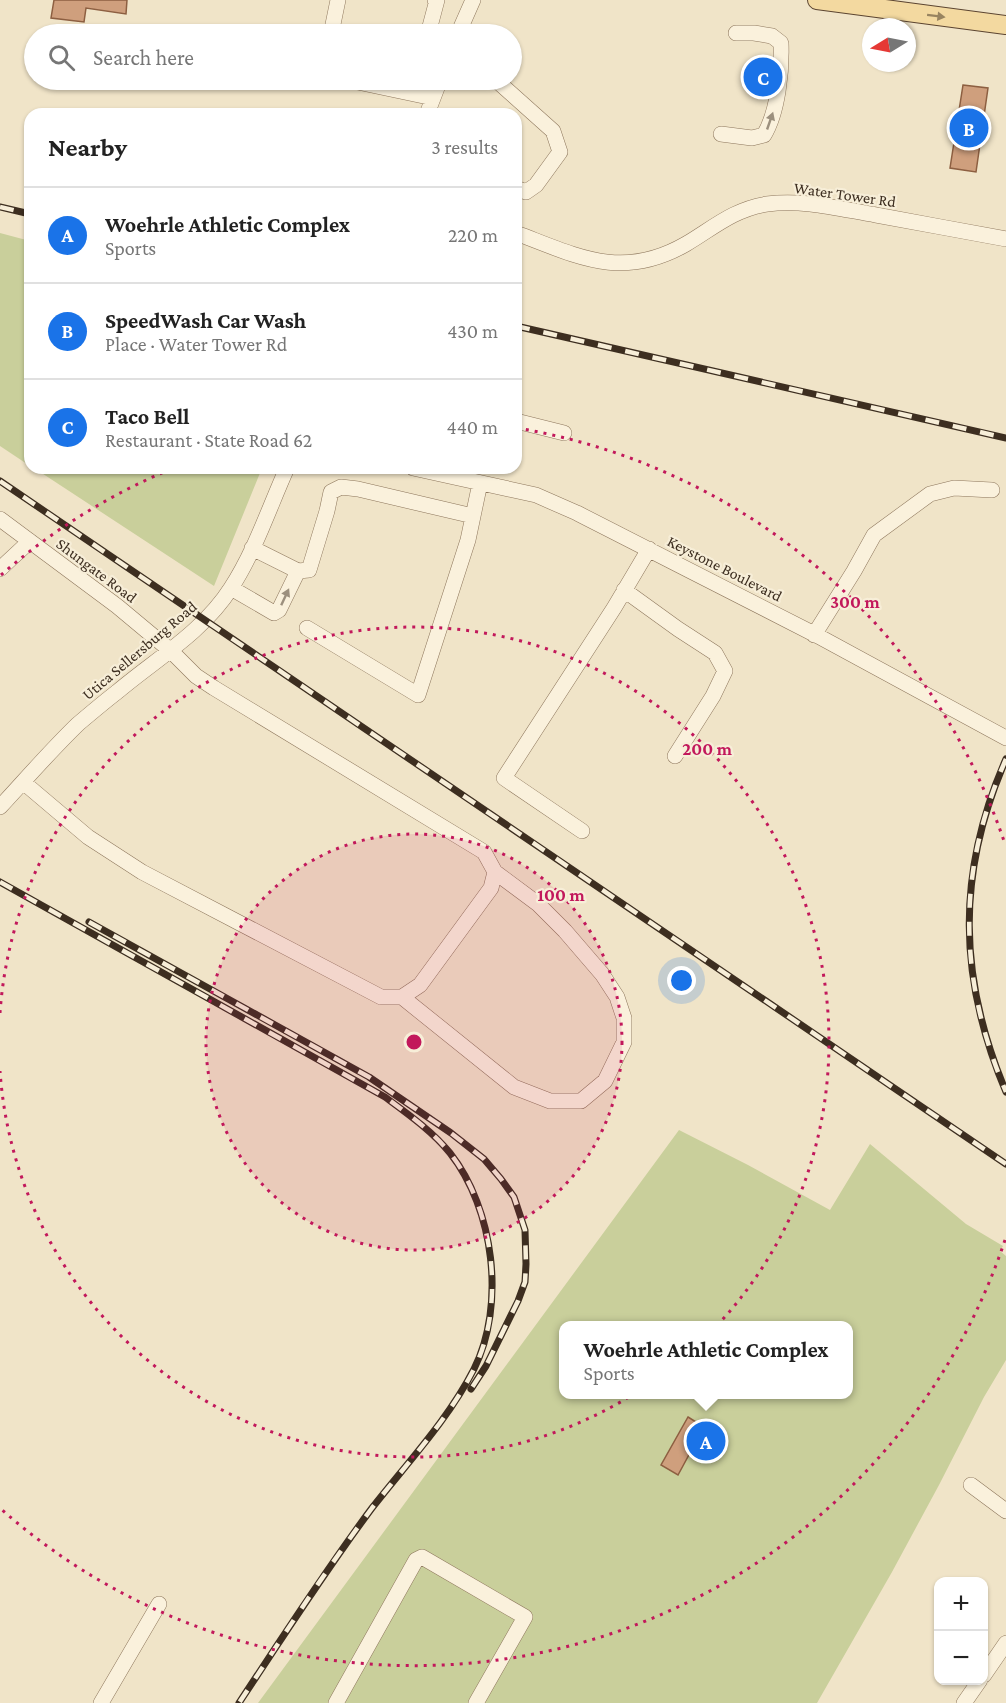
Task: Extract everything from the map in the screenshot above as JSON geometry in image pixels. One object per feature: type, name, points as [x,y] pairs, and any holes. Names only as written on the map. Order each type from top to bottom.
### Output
[{"type":"main road","points":[[817,0],[1006,25]]},
{"type":"street","points":[[333,24],[338,0]]},
{"type":"street","points":[[431,24],[437,0],[435,0]]},
{"type":"street","points":[[462,24],[473,0]]},
{"type":"street","points":[[721,134],[752,138],[764,135],[771,124],[782,60],[781,43],[772,36],[736,33]]},
{"type":"street","points":[[420,90],[433,98]]},
{"type":"street","points":[[429,108],[436,90]]},
{"type":"street","points":[[507,90],[553,131],[560,152],[536,184],[526,192],[522,190]]},
{"type":"street","name":"Water Tower Rd","points":[[522,235],[579,257],[600,262],[636,262],[657,257],[684,244],[738,212],[767,204],[798,202],[1006,239]]},
{"type":"street","points":[[522,422],[564,433]]},
{"type":"street","name":"Utica Sellersburg Road","points":[[0,807],[78,724],[129,681],[171,651],[205,620],[231,588],[252,548],[284,474]]},
{"type":"street","name":"Keystone Boulevard","points":[[463,474],[480,483],[536,495],[578,513],[814,635],[1006,738]]},
{"type":"street","points":[[307,628],[418,695],[468,540],[480,483]]},
{"type":"street","points":[[252,548],[298,571],[309,570],[331,492],[341,487],[473,516]]},
{"type":"street","points":[[814,635],[874,535],[930,494],[954,488],[992,490]]},
{"type":"street","name":"Shungate Road","points":[[0,519],[117,606],[171,651],[196,676],[484,852],[495,872],[538,904],[595,966],[617,997],[624,1018],[624,1042],[605,1081],[581,1101],[550,1101],[514,1087],[402,998]]},
{"type":"street","points":[[0,569],[30,542]]},
{"type":"street","points":[[582,831],[504,778],[649,549]]},
{"type":"street","points":[[231,588],[274,613],[279,610],[298,571]]},
{"type":"street","points":[[624,590],[715,653],[725,671],[713,696],[675,756]]},
{"type":"street","points":[[23,782],[88,837],[142,872],[381,997],[402,998],[420,985],[491,888],[495,872]]},
{"type":"street","points":[[972,1485],[1006,1511]]},
{"type":"street","points":[[336,1703],[416,1560],[422,1557],[525,1617],[479,1702]]},
{"type":"street","points":[[101,1703],[159,1604]]},
{"type":"street","points":[[988,1669],[1006,1643]]},
{"type":"street","points":[[964,1703],[977,1685]]},
{"type":"green space","points":[[0,233],[24,239],[24,462],[0,446]]},
{"type":"green space","points":[[43,474],[260,474],[214,586]]},
{"type":"green space","points":[[679,1130],[830,1210],[870,1144],[966,1224],[1003,1246],[1000,1251],[1006,1256],[1006,1360],[984,1397],[892,1572],[817,1703],[258,1703]]},
{"type":"building","points":[[54,0],[127,0],[126,14],[86,8],[84,22],[51,18]]},
{"type":"building","points":[[963,85],[988,88],[976,172],[950,168]]},
{"type":"building","points":[[688,1417],[704,1427],[678,1475],[661,1465]]},
{"type":"railway","points":[[0,207],[24,213]]},
{"type":"railway","points":[[522,327],[1006,438]]},
{"type":"railway","points":[[0,481],[1006,1164]]},
{"type":"railway","points":[[1006,759],[990,801],[978,843],[971,884],[969,926],[972,967],[979,1008],[990,1050],[1006,1092]]},
{"type":"railway","points":[[0,882],[385,1097],[428,1130],[443,1145],[465,1176],[477,1201],[485,1229],[492,1287],[490,1316],[484,1344],[474,1369],[440,1424],[372,1508],[337,1556],[239,1703]]},
{"type":"railway","points":[[89,922],[369,1077],[451,1133],[484,1159],[501,1179],[514,1197],[525,1230],[525,1282],[486,1366],[471,1389]]},
{"type":"place","name":"Taco Bell","points":[[763,77]]},
{"type":"place","name":"SpeedWash Car Wash","points":[[969,128]]},
{"type":"place","name":"Woehrle Athletic Complex","points":[[706,1441]]}]
